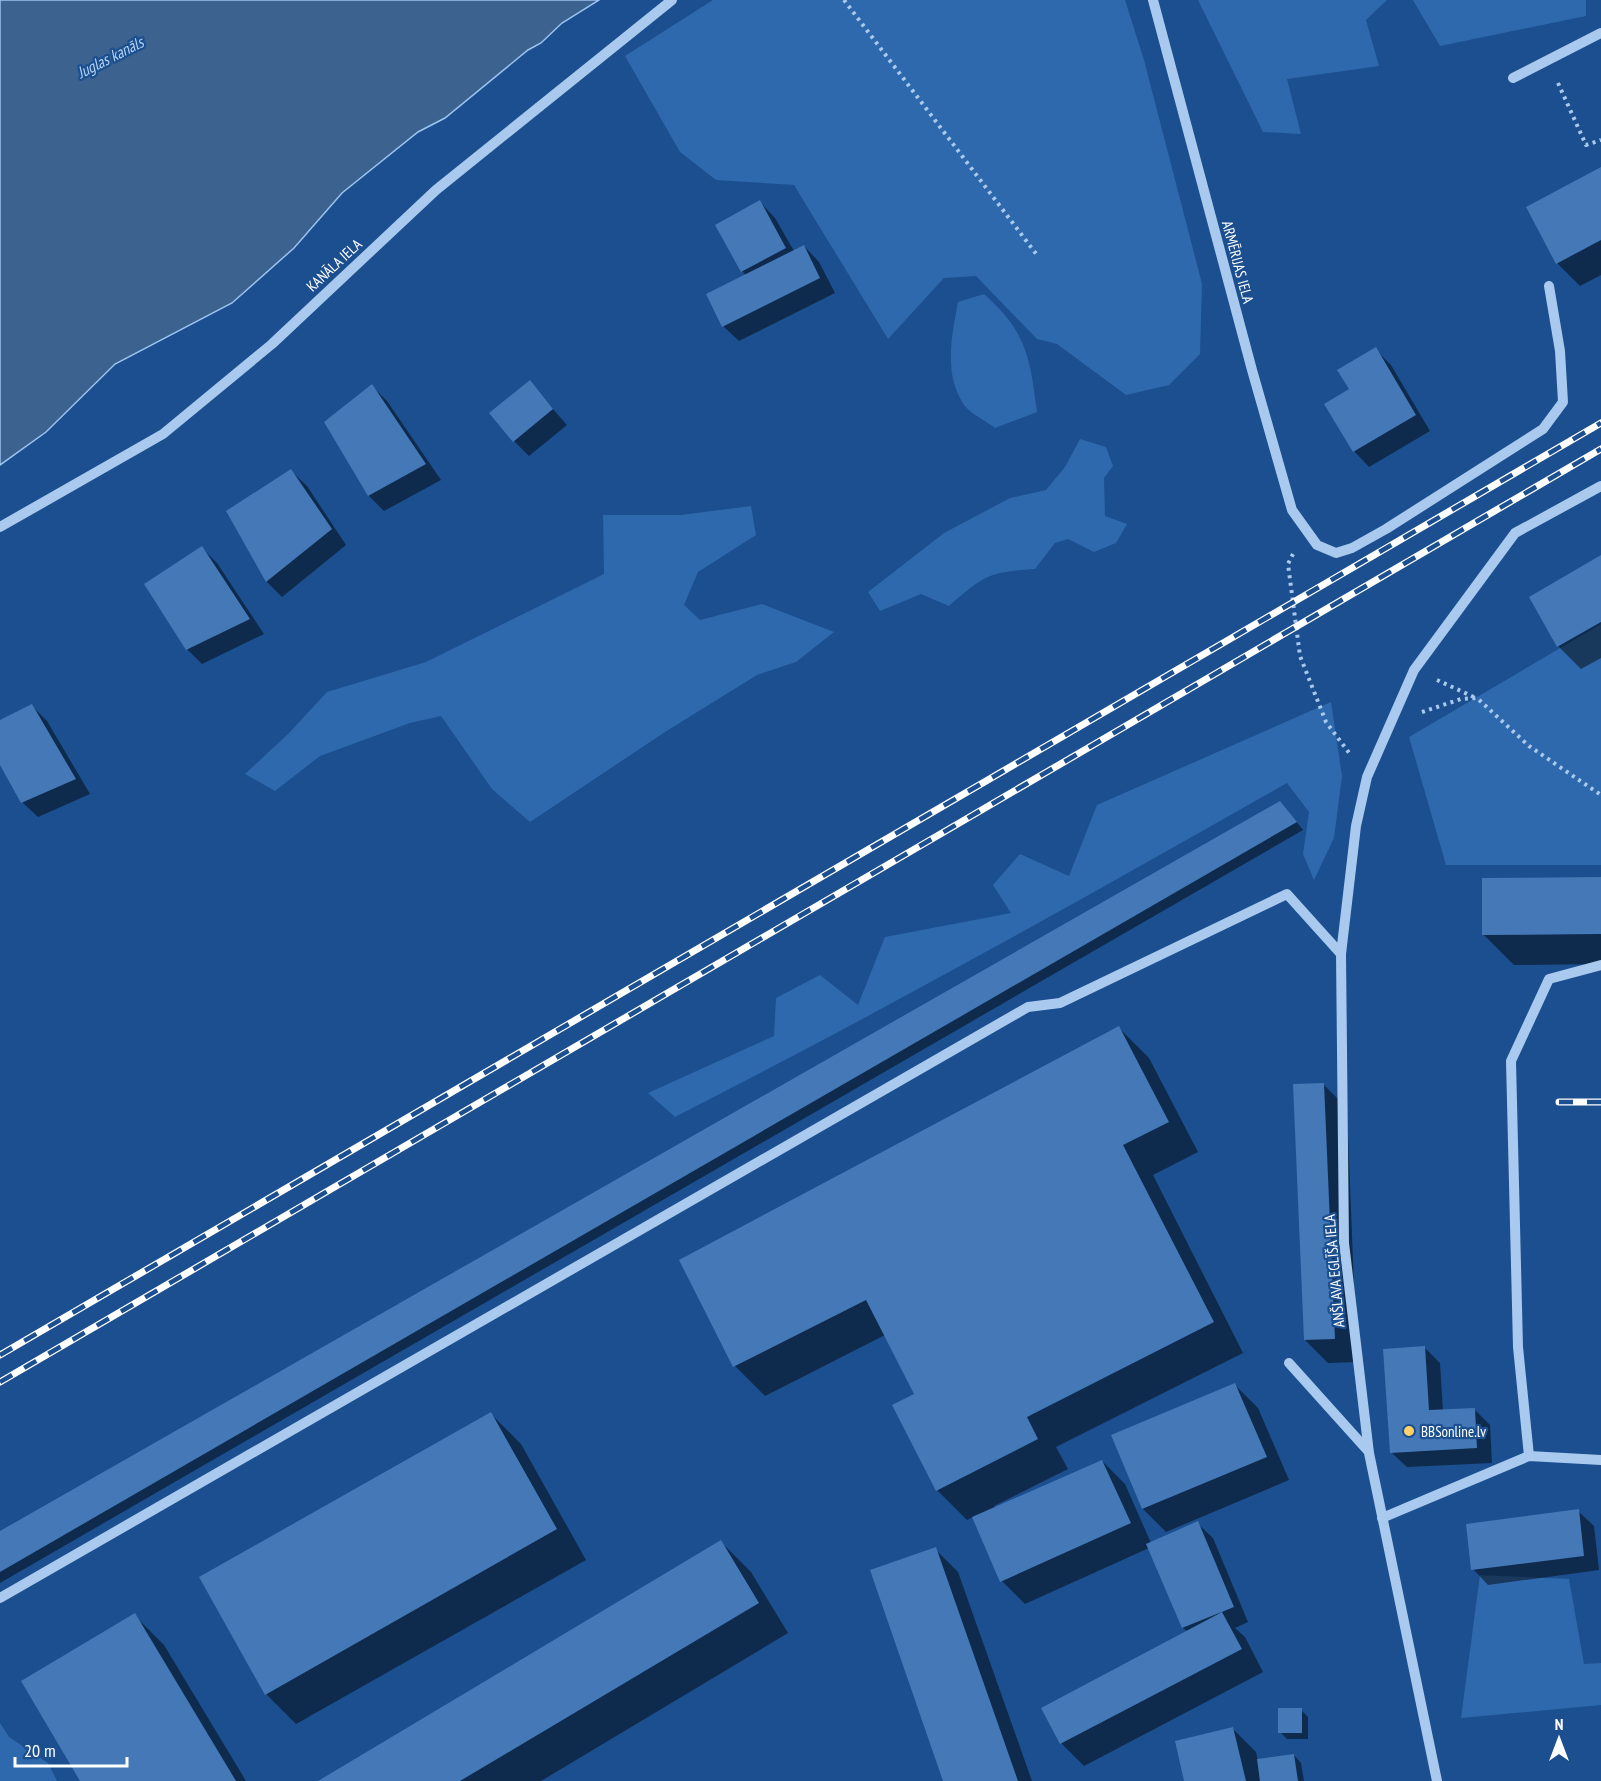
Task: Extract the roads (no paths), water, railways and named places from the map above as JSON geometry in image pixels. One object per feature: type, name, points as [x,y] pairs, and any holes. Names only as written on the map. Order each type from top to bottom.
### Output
[{"type":"street","name":"KANĀLA IELA","points":[[0,527],[163,434],[272,344],[436,190],[672,0]]},
{"type":"street","name":"ARMĒRIJAS IELA","points":[[1153,0],[1292,510],[1317,545],[1336,553],[1352,548],[1386,530],[1543,429],[1563,402],[1560,351],[1549,286]]},
{"type":"street","points":[[1513,78],[1601,33]]},
{"type":"street","name":"ANŠLAVA EGLĪŠA IELA","points":[[1437,1781],[1369,1453],[1344,1243],[1341,954],[1356,826],[1367,777],[1414,670],[1515,533],[1601,486]]},
{"type":"street","points":[[0,1598],[1028,1007],[1060,1003],[1287,894],[1341,954]]},
{"type":"street","points":[[1529,1456],[1518,1347],[1511,1061],[1549,979],[1601,965]]},
{"type":"street","points":[[1289,1363],[1369,1453]]},
{"type":"street","points":[[1382,1518],[1529,1456],[1601,1460]]},
{"type":"water","name":"Juglas kanāls","points":[[0,0],[599,0],[562,23],[541,43],[528,50],[445,118],[418,132],[342,193],[294,248],[232,303],[115,364],[46,432],[0,465]]},
{"type":"railway","points":[[0,1355],[1601,423]]},
{"type":"railway","points":[[0,1382],[1601,449]]},
{"type":"railway","points":[[1559,1102],[1601,1102]]},
{"type":"place","name":"BBSonline.lv","points":[[1409,1431]]}]
